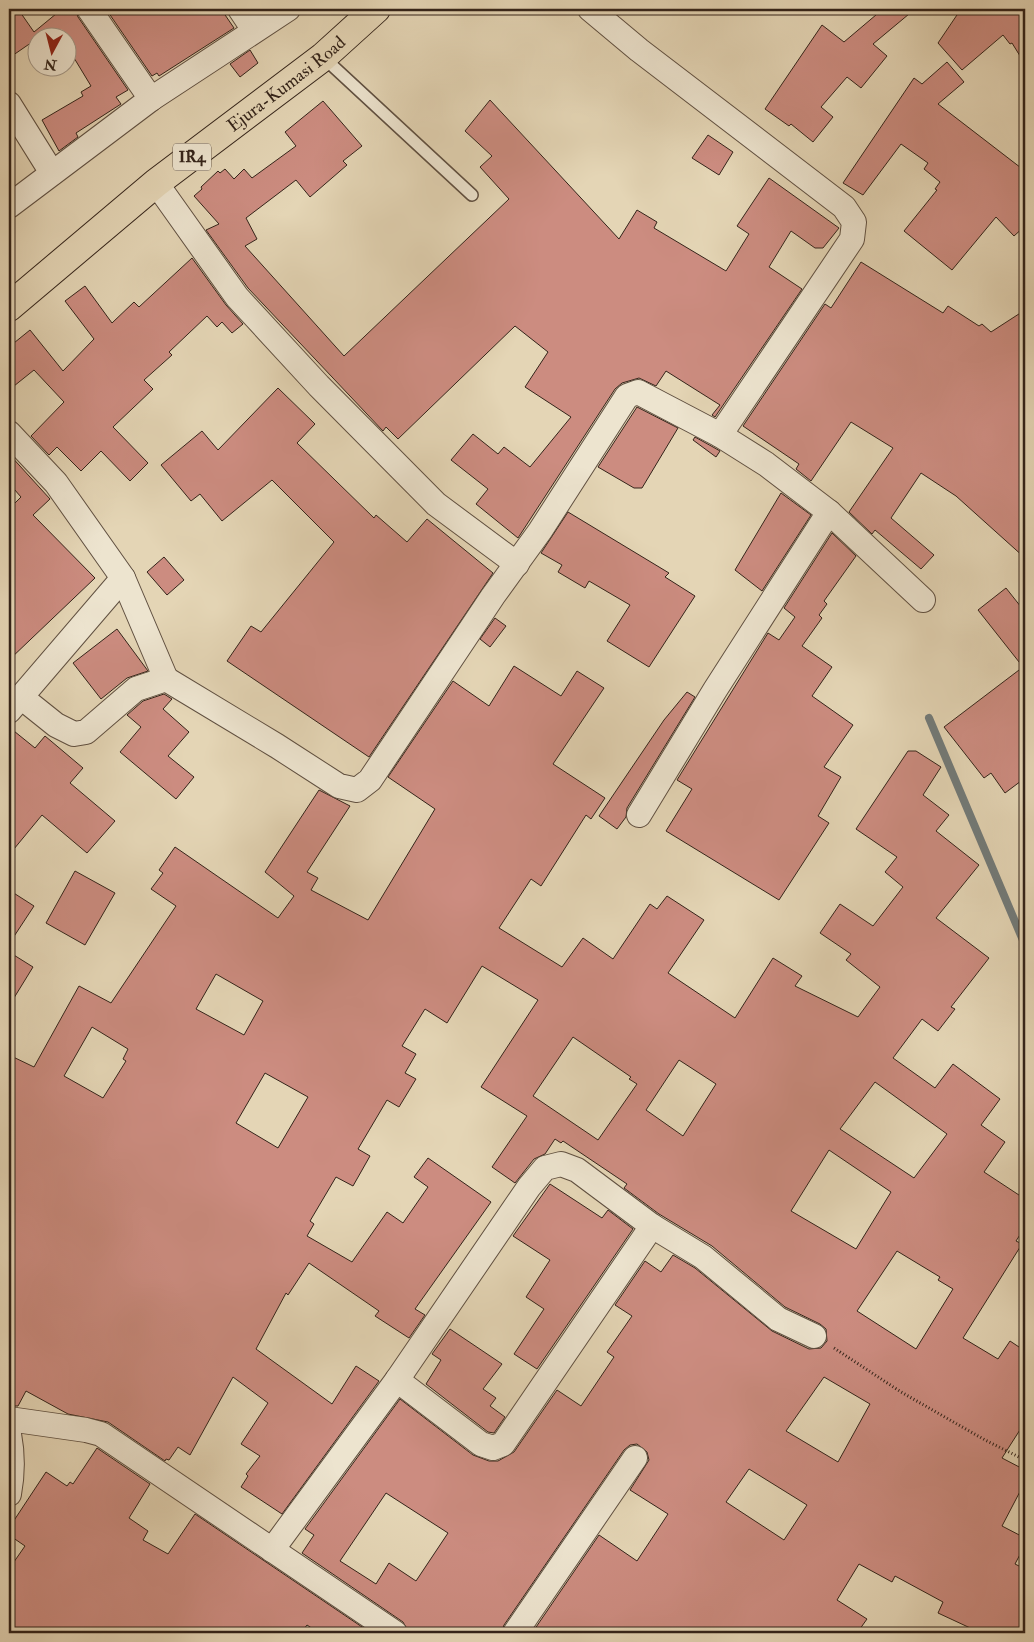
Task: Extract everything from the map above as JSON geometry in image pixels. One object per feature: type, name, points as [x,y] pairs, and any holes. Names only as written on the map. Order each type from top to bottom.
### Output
[{"type":"main road","name":"Ejura-Kumasi Road","points":[[9,306],[156,183],[323,57],[376,9]]},
{"type":"street","points":[[89,9],[151,99]]},
{"type":"street","points":[[240,9],[254,30]]},
{"type":"street","points":[[9,206],[151,99],[288,9]]},
{"type":"street","points":[[590,9],[639,50],[844,207],[854,222],[852,239],[720,435]]},
{"type":"street","points":[[9,104],[52,173]]},
{"type":"street","points":[[156,183],[237,297],[319,386],[436,504],[517,564]]},
{"type":"street","points":[[9,433],[56,484],[123,578],[166,679],[339,786],[357,790],[370,780],[493,596],[517,564],[626,396],[638,392],[720,435],[766,464],[829,512],[922,600]]},
{"type":"street","points":[[639,815],[715,690],[829,512]]},
{"type":"street","points":[[123,578],[15,704],[74,734],[86,732],[136,689],[166,679]]},
{"type":"street","points":[[272,1550],[397,1380],[529,1188],[545,1168],[561,1164],[577,1170],[652,1226],[703,1257],[778,1319],[814,1336]]},
{"type":"street","points":[[397,1380],[481,1444],[493,1448],[503,1444],[652,1226]]},
{"type":"street","points":[[9,1419],[86,1430],[101,1434],[395,1633]]},
{"type":"street","points":[[9,1434],[13,1475],[9,1494]]},
{"type":"street","points":[[515,1633],[635,1458]]},
{"type":"lane","points":[[323,57],[472,195]]},
{"type":"path","points":[[814,1336],[901,1392],[985,1440],[1025,1460]]},
{"type":"building","points":[[9,9],[18,9],[31,28],[28,28],[28,45],[9,58]]},
{"type":"building","points":[[62,9],[75,9],[78,17],[128,90],[116,97],[121,104],[76,133],[78,137],[59,151],[42,120],[83,96],[81,92],[91,86],[78,65],[78,28],[39,28]]},
{"type":"building","points":[[106,9],[221,9],[234,28],[159,76],[157,73],[152,76]]},
{"type":"building","points":[[883,9],[915,9],[873,44],[887,56],[861,88],[847,77],[821,107],[833,117],[813,142],[791,124],[789,126],[765,109],[822,25],[844,42]]},
{"type":"building","points":[[961,9],[1025,9],[1025,64],[1012,43],[1010,44],[1003,35],[962,70],[938,43]]},
{"type":"building","points":[[250,50],[258,63],[240,77],[230,64]]},
{"type":"building","points":[[947,62],[964,82],[938,104],[1025,171],[1025,226],[1014,236],[996,217],[952,270],[904,231],[937,190],[935,189],[940,182],[924,169],[928,163],[901,144],[863,195],[843,183],[914,78],[922,84]]},
{"type":"building","points":[[490,100],[619,239],[637,210],[657,222],[654,228],[726,271],[749,234],[737,226],[769,178],[839,228],[823,248],[815,248],[791,231],[769,267],[802,289],[715,417],[712,415],[720,405],[666,371],[656,386],[639,378],[622,383],[615,389],[518,538],[476,504],[488,489],[451,460],[473,434],[498,454],[504,447],[530,467],[571,417],[525,387],[548,352],[515,326],[398,439],[386,427],[383,431],[248,288],[206,230],[219,224],[194,196],[218,171],[220,173],[225,169],[234,179],[244,169],[252,178],[296,146],[285,132],[323,101],[362,146],[343,161],[347,165],[310,197],[296,180],[246,218],[257,239],[245,246],[344,356],[509,199],[480,167],[492,156],[465,131]]},
{"type":"building","points":[[708,135],[733,152],[719,175],[692,158]]},
{"type":"building","points":[[192,258],[226,305],[243,324],[232,333],[222,322],[217,327],[207,316],[169,352],[172,355],[144,380],[153,389],[113,427],[148,463],[130,481],[101,451],[81,471],[57,447],[49,455],[31,436],[64,402],[34,370],[9,390],[9,347],[30,330],[63,371],[94,339],[65,301],[85,286],[112,323],[134,302],[139,307]]},
{"type":"building","points":[[861,262],[943,313],[948,306],[979,326],[982,324],[991,332],[1025,310],[1025,558],[956,496],[921,473],[891,518],[934,555],[921,569],[875,530],[872,534],[849,512],[893,448],[851,422],[811,481],[796,469],[799,464],[743,426],[825,304],[831,308]]},
{"type":"building","points":[[278,388],[315,424],[297,443],[374,518],[376,515],[407,542],[427,519],[493,573],[369,757],[227,661],[251,626],[261,632],[334,542],[272,480],[222,521],[200,494],[191,501],[161,465],[202,431],[218,450]]},
{"type":"building","points":[[637,407],[678,428],[642,488],[634,488],[598,467]]},
{"type":"building","points":[[695,437],[720,451],[716,457],[693,440]]},
{"type":"building","points":[[9,454],[50,499],[33,515],[95,578],[9,660],[9,509],[21,497],[14,489],[9,494]]},
{"type":"building","points":[[781,493],[811,515],[762,591],[735,570]]},
{"type":"building","points":[[568,512],[669,573],[665,577],[695,596],[649,667],[607,641],[630,605],[589,581],[585,588],[558,572],[562,565],[541,553]]},
{"type":"building","points":[[832,533],[856,556],[824,601],[827,604],[819,615],[822,618],[802,646],[832,667],[812,696],[853,725],[824,767],[841,777],[818,816],[829,823],[779,900],[666,831],[692,789],[677,780],[768,633],[779,640],[795,617],[784,608]]},
{"type":"building","points":[[164,557],[184,580],[167,595],[147,572]]},
{"type":"building","points":[[1006,588],[1025,612],[1025,778],[1005,793],[991,773],[984,778],[944,727],[1023,667],[978,610]]},
{"type":"building","points":[[495,618],[506,626],[490,647],[480,639]]},
{"type":"building","points":[[117,629],[148,671],[127,678],[101,699],[73,663]]},
{"type":"building","points":[[514,666],[561,696],[577,671],[604,688],[553,764],[605,798],[591,819],[586,815],[541,886],[531,879],[499,928],[562,967],[583,938],[613,959],[650,904],[657,909],[667,896],[704,920],[668,973],[735,1018],[773,958],[802,976],[795,986],[858,1017],[880,987],[846,960],[851,954],[820,933],[840,904],[873,926],[903,887],[885,872],[897,857],[856,829],[908,751],[916,751],[941,767],[923,795],[949,815],[936,831],[979,865],[936,918],[989,958],[951,1007],[955,1009],[938,1031],[922,1019],[893,1058],[935,1088],[953,1064],[1000,1099],[981,1125],[1005,1142],[984,1172],[1025,1199],[1025,1227],[1016,1241],[1022,1244],[963,1338],[998,1359],[1010,1341],[1025,1351],[1025,1422],[1002,1458],[1025,1470],[1025,1482],[1002,1526],[1025,1538],[1025,1545],[1015,1564],[1025,1569],[1025,1623],[1020,1633],[981,1633],[938,1613],[943,1602],[895,1576],[892,1582],[859,1564],[837,1600],[867,1619],[857,1633],[532,1633],[599,1535],[637,1561],[668,1514],[630,1490],[649,1460],[647,1452],[637,1444],[630,1445],[624,1450],[504,1625],[501,1633],[409,1633],[403,1622],[302,1553],[314,1535],[305,1529],[400,1399],[473,1455],[489,1461],[498,1461],[514,1452],[557,1390],[581,1406],[614,1357],[607,1352],[632,1316],[615,1305],[645,1261],[661,1272],[673,1255],[695,1268],[772,1331],[809,1349],[821,1348],[827,1341],[826,1329],[820,1324],[785,1307],[712,1246],[659,1214],[624,1188],[627,1184],[563,1141],[561,1143],[555,1139],[545,1154],[534,1159],[515,1183],[492,1167],[527,1116],[481,1087],[538,1000],[482,966],[447,1023],[425,1009],[402,1046],[416,1054],[405,1073],[416,1079],[399,1107],[387,1100],[358,1149],[370,1156],[353,1186],[336,1177],[310,1221],[314,1224],[307,1236],[352,1262],[387,1212],[403,1223],[428,1187],[414,1177],[428,1158],[491,1202],[415,1309],[425,1315],[409,1338],[375,1316],[379,1311],[309,1263],[288,1295],[286,1293],[256,1349],[332,1404],[356,1366],[379,1381],[282,1514],[241,1487],[248,1476],[246,1474],[260,1456],[241,1444],[268,1403],[233,1377],[190,1455],[178,1447],[169,1460],[166,1459],[165,1461],[108,1422],[68,1414],[26,1391],[18,1406],[9,1406],[9,1055],[34,1067],[79,986],[111,1003],[176,906],[151,889],[163,873],[159,870],[175,847],[278,918],[294,896],[265,872],[319,790],[350,806],[307,872],[318,878],[311,890],[368,920],[435,809],[388,777],[453,681],[489,706]],"holes":[[[216,974],[263,1001],[244,1035],[196,1009]],[[92,1027],[128,1049],[123,1059],[126,1061],[103,1098],[64,1076]],[[573,1037],[631,1077],[629,1079],[637,1084],[598,1140],[533,1096]],[[679,1060],[716,1084],[683,1136],[646,1110]],[[265,1073],[308,1097],[278,1148],[236,1123]],[[875,1082],[947,1134],[914,1178],[840,1129]],[[829,1150],[891,1192],[856,1249],[791,1211]],[[897,1251],[940,1277],[938,1280],[953,1289],[916,1349],[857,1311]],[[824,1377],[870,1404],[838,1462],[786,1431]],[[749,1469],[807,1505],[784,1540],[726,1502]],[[386,1493],[448,1533],[416,1581],[389,1563],[376,1584],[340,1561]]]},
{"type":"building","points":[[687,692],[695,697],[627,808],[626,817],[617,829],[599,816],[664,720]]},
{"type":"building","points":[[164,694],[172,699],[163,709],[189,732],[168,756],[194,777],[176,799],[120,752],[141,727],[127,715],[143,701]]},
{"type":"building","points":[[9,727],[35,748],[45,736],[83,768],[70,783],[115,821],[87,853],[42,815],[9,855]]},
{"type":"building","points":[[75,871],[115,893],[85,945],[46,923]]},
{"type":"building","points":[[9,890],[34,906],[9,944]]},
{"type":"building","points":[[9,952],[33,967],[9,1006]]},
{"type":"building","points":[[550,1184],[602,1218],[608,1210],[633,1229],[537,1369],[514,1354],[544,1309],[526,1297],[550,1260],[513,1236]]},
{"type":"building","points":[[450,1329],[502,1364],[483,1389],[496,1398],[490,1406],[505,1417],[494,1433],[488,1432],[426,1384],[441,1360],[432,1354]]},
{"type":"building","points":[[97,1448],[150,1484],[129,1518],[148,1531],[143,1540],[168,1554],[195,1514],[365,1629],[362,1633],[319,1633],[307,1625],[301,1633],[9,1633],[9,1569],[25,1546],[9,1535],[9,1528],[46,1472],[67,1486],[70,1482],[73,1484]]},
{"type":"waterway","points":[[929,718],[1025,945]]}]
